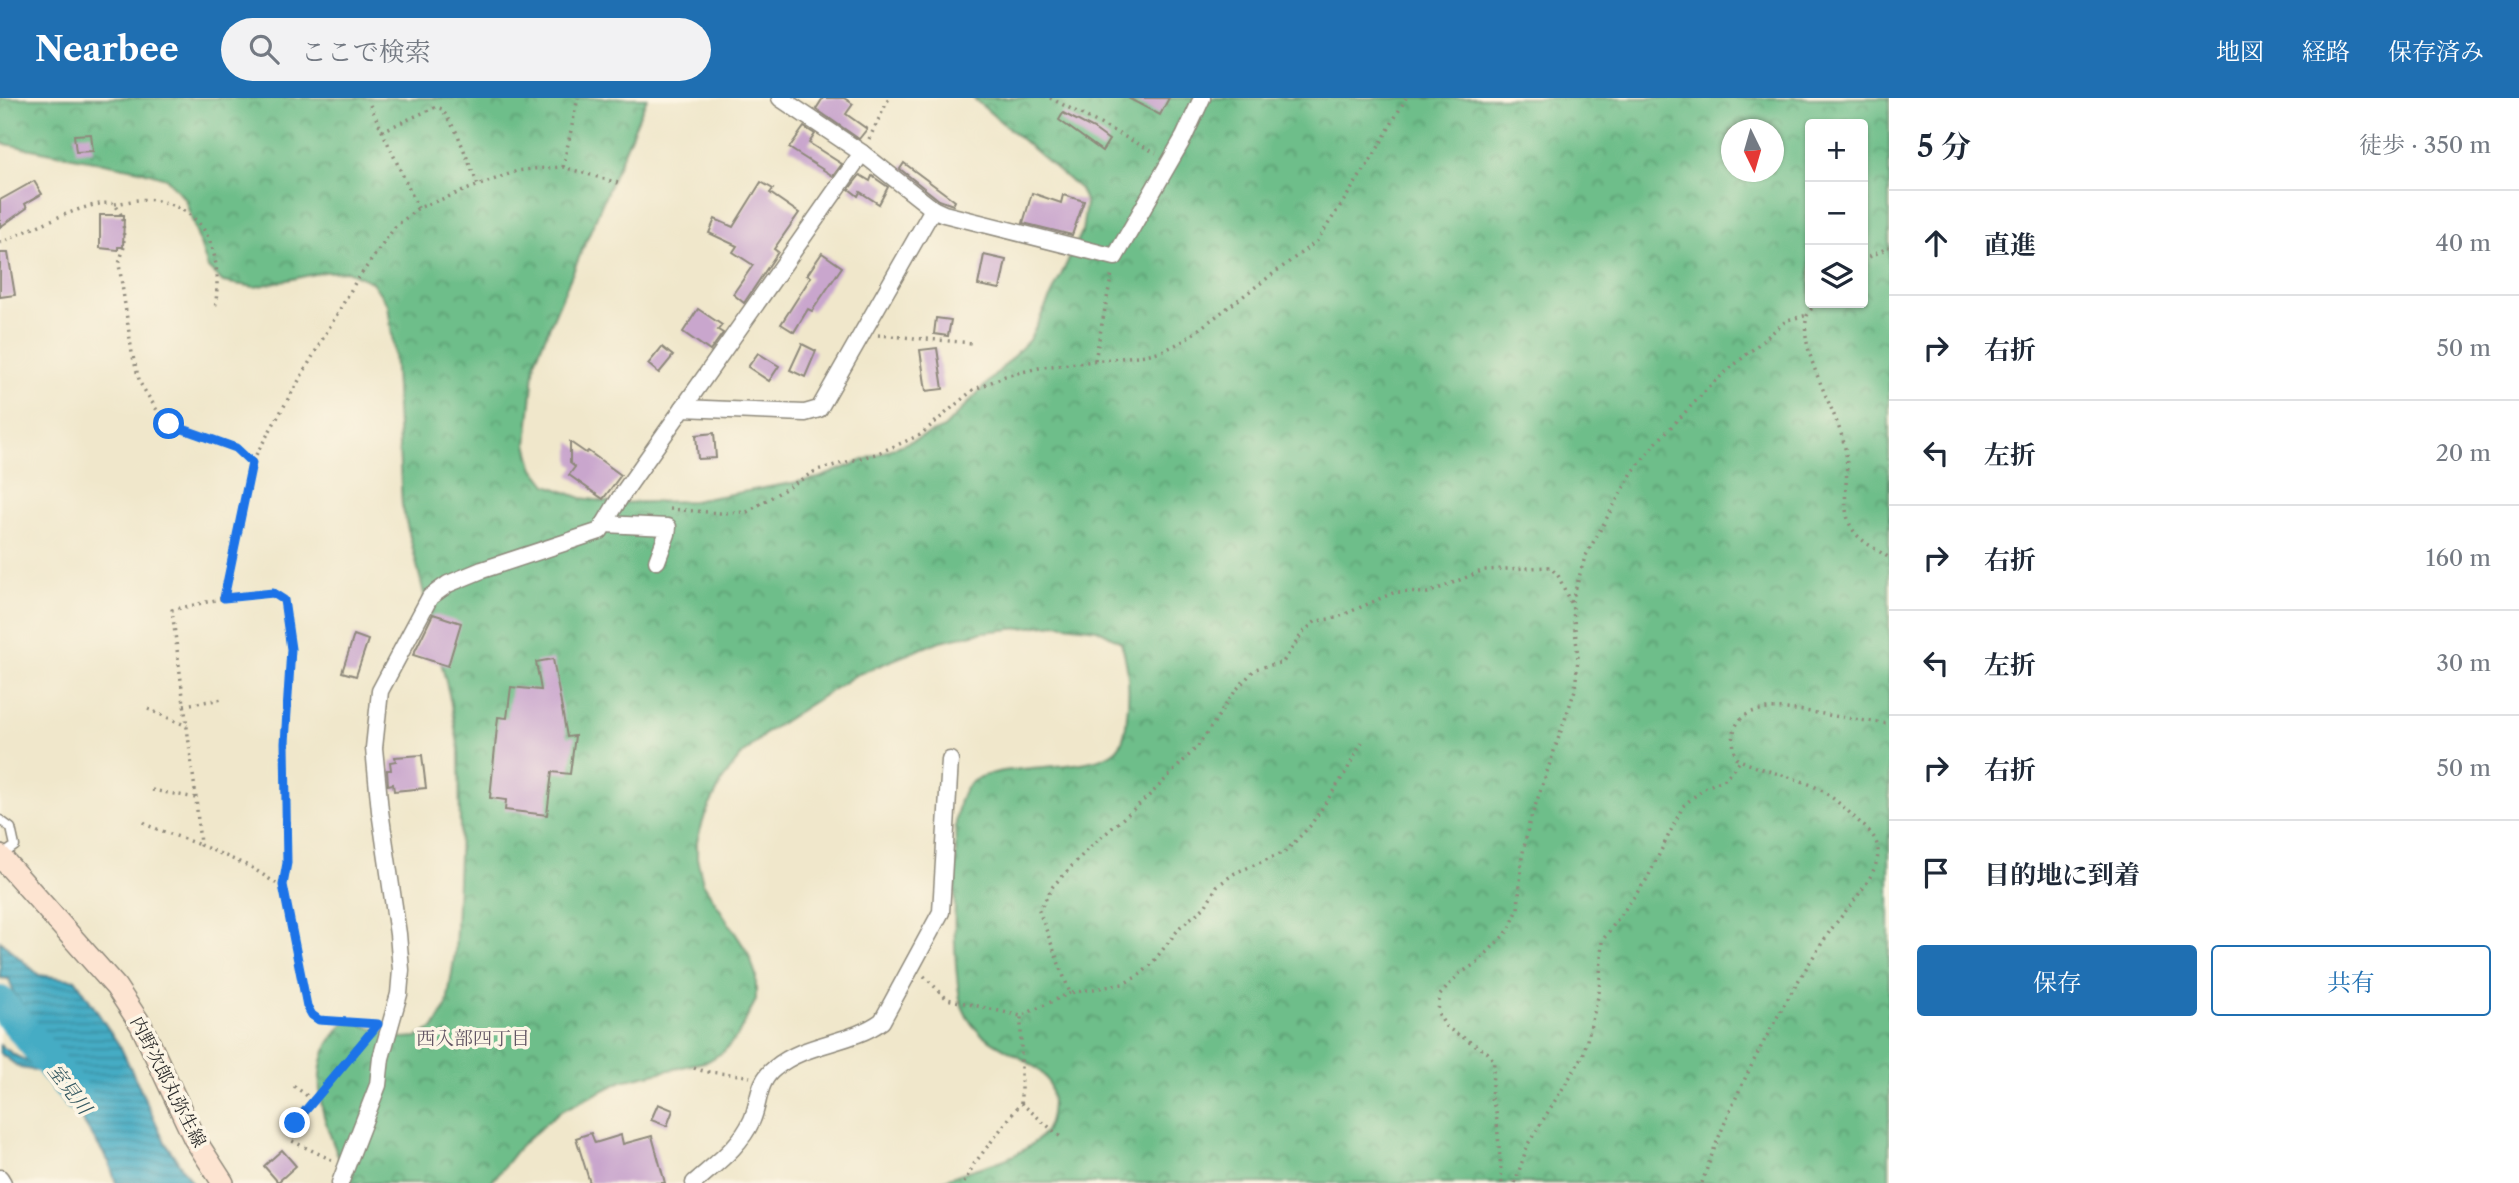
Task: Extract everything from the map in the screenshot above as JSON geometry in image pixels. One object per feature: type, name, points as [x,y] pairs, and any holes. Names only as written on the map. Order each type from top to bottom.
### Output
[{"type":"main road","name":"内野次郎丸弥生線","points":[[1,857],[116,987],[141,1025],[194,1138],[223,1183]]},
{"type":"street","points":[[780,98],[862,153],[933,209],[1115,257],[1170,161],[1202,98]]},
{"type":"street","points":[[340,1183],[378,1085],[381,1058],[399,994],[401,970],[374,748],[380,691],[430,597],[449,584],[482,570],[600,531],[621,496],[862,153]]},
{"type":"street","points":[[683,408],[805,413],[819,409],[933,209]]},
{"type":"street","points":[[604,524],[668,527],[657,561]]},
{"type":"street","points":[[694,1183],[733,1149],[751,1121],[761,1082],[775,1068],[819,1045],[872,1028],[882,1021],[941,912],[950,760]]},
{"type":"street","points":[[0,1178],[4,1183]]},
{"type":"lane","points":[[0,820],[11,828],[15,846],[1,857]]},
{"type":"path","points":[[563,167],[578,98]]},
{"type":"path","points":[[862,153],[889,98]]},
{"type":"path","points":[[1050,98],[1170,161]]},
{"type":"path","points":[[658,509],[747,512],[817,470],[876,454],[920,435],[973,390],[1005,376],[1043,367],[1146,355],[1183,341],[1317,241],[1374,155],[1406,98]]},
{"type":"path","points":[[370,105],[418,208]]},
{"type":"path","points":[[382,131],[436,107],[442,109],[457,133],[478,185]]},
{"type":"path","points":[[224,598],[252,463],[355,283],[395,227],[418,208],[517,171],[563,167],[618,183]]},
{"type":"path","points":[[0,243],[87,206],[108,201],[115,204],[151,199],[178,207],[196,221],[214,248],[218,289],[215,310]]},
{"type":"path","points":[[115,204],[123,218],[124,247],[119,264],[132,352],[140,383],[160,415],[169,424],[236,448],[252,463]]},
{"type":"path","points":[[1868,258],[1889,247]]},
{"type":"path","points":[[1095,360],[1115,257]]},
{"type":"path","points":[[1813,308],[1808,315],[1805,336],[1842,435],[1847,456],[1847,517],[1854,532],[1867,545],[1889,558]]},
{"type":"path","points":[[1502,1183],[1496,1111],[1490,1098],[1494,1061],[1488,1052],[1446,1027],[1438,1013],[1438,1002],[1440,995],[1459,974],[1477,963],[1509,930],[1518,909],[1522,857],[1529,824],[1574,691],[1577,658],[1572,601],[1585,557],[1632,472],[1654,445],[1713,383],[1787,320],[1808,315]]},
{"type":"path","points":[[861,334],[973,343]]},
{"type":"path","points":[[1070,993],[1039,911],[1053,886],[1087,849],[1152,793],[1198,746],[1236,690],[1255,669],[1283,662],[1303,632],[1316,621],[1336,618],[1395,592],[1428,593],[1485,570],[1504,569],[1550,567],[1559,577],[1573,609]]},
{"type":"path","points":[[200,845],[172,610],[224,598],[273,593],[284,600],[291,649],[285,743],[287,863],[283,885],[307,1006],[319,1020],[378,1024],[292,1130],[292,1141],[347,1166]]},
{"type":"path","points":[[184,705],[223,699]]},
{"type":"path","points":[[148,709],[187,726]]},
{"type":"path","points":[[1702,1183],[1716,1140],[1791,992],[1874,872],[1878,857],[1877,844],[1869,831],[1838,802],[1804,782],[1751,766],[1736,758],[1732,743],[1735,728],[1743,716],[1754,710],[1789,709],[1889,724]]},
{"type":"path","points":[[912,966],[947,999],[1021,1016],[1070,993],[1123,984],[1150,966],[1181,926],[1205,907],[1217,886],[1236,873],[1286,852],[1310,825],[1346,772],[1362,742]]},
{"type":"path","points":[[1515,1183],[1528,1143],[1583,1056],[1599,993],[1602,941],[1647,879],[1683,806],[1704,788],[1725,779],[1741,760]]},
{"type":"path","points":[[152,789],[196,798]]},
{"type":"path","points":[[144,822],[251,867],[283,885]]},
{"type":"path","points":[[964,1183],[974,1164],[1021,1102],[1021,1016]]},
{"type":"path","points":[[694,1068],[731,1072],[761,1082]]},
{"type":"path","points":[[294,1086],[314,1101]]},
{"type":"path","points":[[1021,1102],[1063,1139]]},
{"type":"green space","points":[[0,98],[647,98],[535,361],[527,444],[533,467],[547,485],[581,498],[616,503],[693,501],[819,478],[944,428],[1030,339],[1082,232],[1086,203],[1080,189],[973,98],[1889,98],[1889,1183],[937,1183],[1006,1158],[1031,1145],[1046,1130],[1051,1116],[1050,1086],[1042,1073],[985,1037],[967,1016],[961,1003],[957,981],[955,910],[957,814],[965,789],[976,779],[993,773],[1083,763],[1102,758],[1116,750],[1124,734],[1129,687],[1121,642],[1097,629],[1057,624],[983,632],[940,641],[856,675],[767,732],[740,757],[722,781],[705,815],[697,841],[697,858],[703,883],[748,953],[756,975],[756,1000],[737,1037],[723,1052],[708,1061],[622,1081],[559,1112],[521,1145],[491,1183],[350,1183],[330,1135],[321,1102],[321,1068],[326,1048],[343,1024],[353,1022],[403,1038],[417,1037],[434,1028],[447,1005],[455,953],[460,832],[459,749],[449,694],[402,505],[394,350],[388,305],[372,282],[347,271],[324,272],[255,287],[223,282],[208,268],[185,199],[166,178],[140,170],[0,143]]},
{"type":"water","points":[[0,941],[39,975],[76,980],[121,1048],[165,1142],[192,1183],[116,1183],[109,1162],[65,1094],[39,1071],[20,1068],[0,1053],[0,1045],[43,1068],[55,1058],[43,1033],[14,994],[9,979],[0,978]]},
{"type":"building","points":[[823,98],[844,98],[853,104],[846,114],[867,129],[859,139],[816,109]]},
{"type":"building","points":[[1128,98],[1169,98],[1160,115]]},
{"type":"building","points":[[1063,113],[1109,140],[1102,151],[1059,120]]},
{"type":"building","points":[[804,127],[815,134],[809,143],[842,164],[833,176],[789,148]]},
{"type":"building","points":[[91,134],[93,151],[76,152],[74,135]]},
{"type":"building","points":[[904,163],[955,201],[953,205],[939,200],[900,169]]},
{"type":"building","points":[[860,175],[870,181],[872,176],[888,187],[879,204],[860,192],[858,196],[849,189]]},
{"type":"building","points":[[34,181],[42,194],[25,204],[27,208],[0,227],[0,200]]},
{"type":"building","points":[[761,182],[773,189],[770,193],[799,213],[774,249],[778,252],[744,303],[733,294],[753,265],[733,252],[737,246],[709,233],[715,219],[733,227]]},
{"type":"building","points":[[1032,193],[1061,203],[1063,195],[1084,201],[1072,235],[1023,223]]},
{"type":"building","points":[[100,215],[124,215],[123,247],[118,247],[118,250],[100,248]]},
{"type":"building","points":[[0,253],[8,253],[15,295],[0,297]]},
{"type":"building","points":[[822,253],[842,267],[812,311],[808,309],[794,332],[781,324],[811,277],[807,275]]},
{"type":"building","points":[[984,255],[1006,260],[1000,289],[978,285]]},
{"type":"building","points":[[698,309],[722,325],[718,330],[723,333],[710,351],[683,332]]},
{"type":"building","points":[[936,318],[951,320],[948,336],[934,334]]},
{"type":"building","points":[[802,344],[816,351],[805,377],[790,370]]},
{"type":"building","points":[[662,347],[673,356],[659,373],[648,364]]},
{"type":"building","points":[[937,348],[943,389],[926,391],[920,350]]},
{"type":"building","points":[[758,353],[779,366],[769,381],[748,367]]},
{"type":"building","points":[[714,433],[716,458],[698,459],[696,435]]},
{"type":"building","points":[[570,442],[586,453],[588,451],[621,475],[603,499],[569,475],[575,467],[570,463]]},
{"type":"building","points":[[433,614],[461,623],[448,666],[413,655]]},
{"type":"building","points":[[354,635],[368,640],[356,676],[342,672]]},
{"type":"building","points":[[553,659],[567,737],[575,736],[570,774],[552,772],[547,815],[505,810],[506,800],[490,798],[498,717],[507,718],[511,687],[541,690],[536,662]]},
{"type":"building","points":[[422,755],[426,788],[394,791],[393,784],[388,785],[387,770],[391,770],[390,762],[396,761],[395,757]]},
{"type":"building","points":[[658,1104],[673,1110],[667,1126],[651,1120]]},
{"type":"building","points":[[591,1133],[595,1143],[621,1135],[623,1144],[652,1136],[665,1183],[590,1183],[576,1138]]},
{"type":"building","points":[[282,1150],[296,1166],[278,1182],[264,1166]]},
{"type":"waterway","name":"室見川","points":[[0,1002],[77,1096]]},
{"type":"district","name":"西入部四丁目","points":[[473,1038]]},
{"type":"route","points":[[169,424],[236,448],[252,463],[224,598],[273,593],[284,600],[288,618],[291,649],[285,743],[287,863],[283,885],[307,1006],[319,1020],[378,1024],[295,1123]]}]
